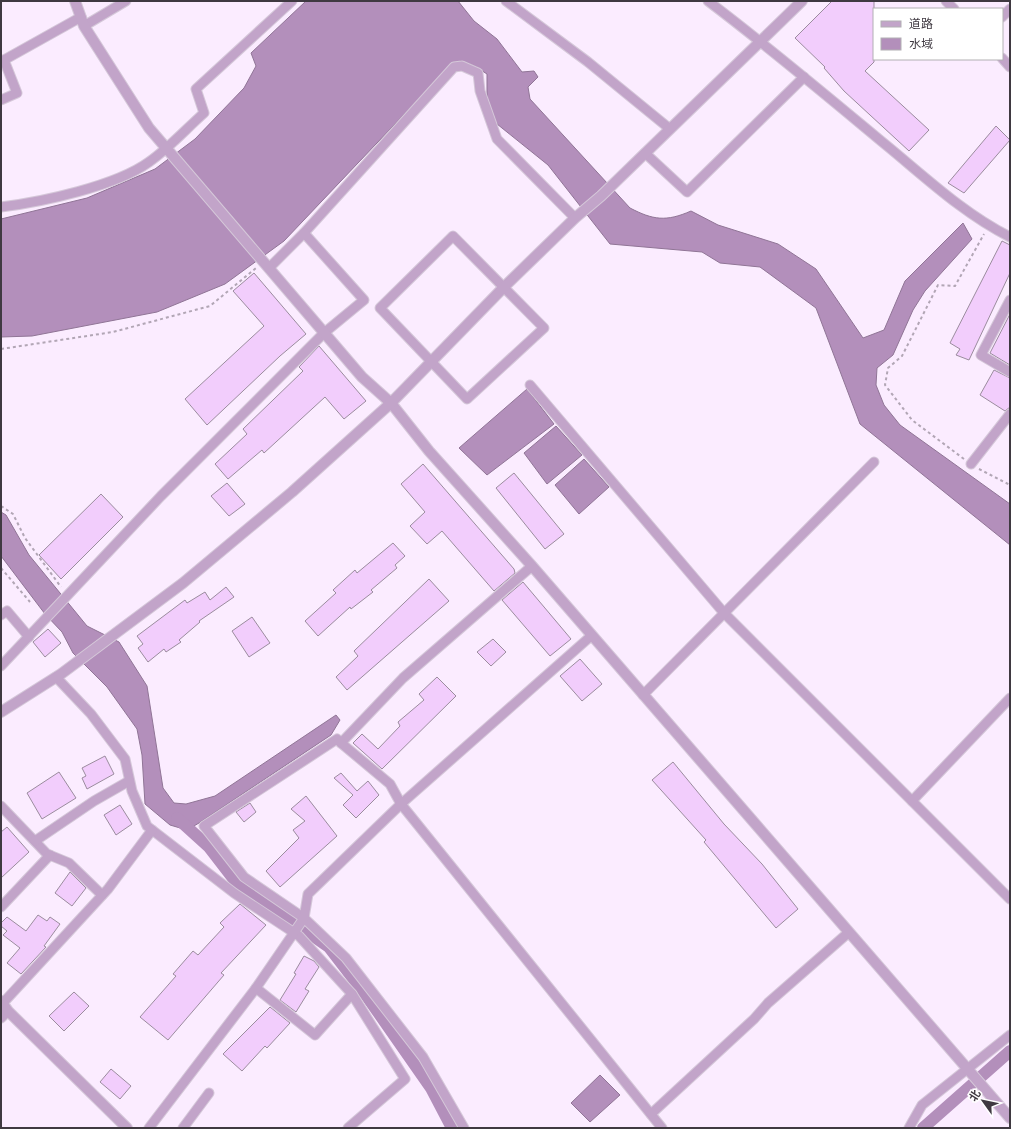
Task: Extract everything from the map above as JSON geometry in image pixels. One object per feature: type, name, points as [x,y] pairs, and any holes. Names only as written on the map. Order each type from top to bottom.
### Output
[{"type":"street","points":[[75,1],[82,21],[149,128],[362,377],[391,403],[429,451],[532,566],[848,933],[1010,1118]]},
{"type":"street","points":[[1,100],[17,93],[2,61],[126,1]]},
{"type":"street","points":[[1,207],[36,203],[116,179],[149,162],[204,113],[196,89],[292,1]]},
{"type":"street","points":[[506,1],[588,62],[670,129]]},
{"type":"street","points":[[708,1],[761,41],[936,186],[988,226],[1010,237]]},
{"type":"street","points":[[1,712],[59,676],[183,583],[292,492],[391,403],[431,360],[574,218],[601,196],[802,1]]},
{"type":"street","points":[[1003,59],[1010,67]]},
{"type":"street","points":[[266,265],[304,232],[454,67],[462,66],[478,73],[480,91],[497,139],[574,218]]},
{"type":"street","points":[[645,153],[686,192],[804,77]]},
{"type":"street","points":[[304,232],[364,300],[380,308],[467,399],[544,328],[453,236],[380,308]]},
{"type":"street","points":[[1,666],[161,496],[324,333],[364,300]]},
{"type":"street","points":[[1010,300],[981,355],[1010,372]]},
{"type":"street","points":[[530,385],[724,613],[1010,899]]},
{"type":"street","points":[[971,464],[1010,414]]},
{"type":"street","points":[[643,695],[874,462]]},
{"type":"street","points":[[341,743],[403,678],[532,566]]},
{"type":"street","points":[[1,615],[7,611],[29,637]]},
{"type":"street","points":[[149,1128],[256,988],[304,918],[308,894],[401,804],[591,636]]},
{"type":"street","points":[[59,676],[91,714],[125,759],[132,791],[147,826],[234,893],[299,936],[352,994],[405,1079],[348,1128]]},
{"type":"street","points":[[912,801],[1010,698]]},
{"type":"street","points":[[464,1128],[423,1057],[346,958],[304,918],[244,877],[204,826],[337,739],[390,784],[401,804],[662,1128]]},
{"type":"street","points":[[35,841],[94,801],[129,781]]},
{"type":"street","points":[[1,806],[50,855],[69,863],[102,895]]},
{"type":"street","points":[[127,1128],[3,1008],[102,895],[152,830]]},
{"type":"street","points":[[1,907],[50,855]]},
{"type":"street","points":[[651,1114],[754,1019],[768,1003],[848,933]]},
{"type":"street","points":[[256,988],[315,1035],[352,994]]},
{"type":"street","points":[[909,1128],[922,1105],[968,1071],[1010,1035]]},
{"type":"street","points":[[183,1128],[208,1093]]},
{"type":"path","points":[[988,226],[955,286],[938,285],[902,356],[888,368],[885,385],[912,420],[971,464],[1010,485]]},
{"type":"path","points":[[1,349],[113,332],[210,306],[266,265]]},
{"type":"path","points":[[1,506],[13,514],[25,538],[68,596]]},
{"type":"path","points":[[1,568],[30,602]]},
{"type":"water","points":[[306,1],[458,1],[474,21],[497,39],[522,72],[534,71],[538,77],[528,87],[530,99],[630,208],[646,215],[660,218],[674,217],[691,211],[718,225],[778,244],[816,269],[863,338],[884,330],[905,281],[963,223],[972,239],[925,291],[913,310],[893,355],[877,368],[876,385],[884,405],[900,425],[1010,504],[1010,545],[860,424],[816,308],[760,267],[720,263],[702,252],[610,244],[548,165],[497,124],[487,109],[487,74],[476,67],[461,61],[451,65],[284,241],[225,284],[157,312],[32,336],[1,337],[1,219],[87,198],[155,169],[195,139],[244,88],[256,66],[251,53]]},
{"type":"water","points":[[527,389],[554,424],[487,475],[459,448]]},
{"type":"water","points":[[556,426],[582,455],[547,484],[524,453]]},
{"type":"water","points":[[584,459],[609,487],[579,514],[555,485]]},
{"type":"water","points":[[1,512],[6,515],[29,555],[87,626],[119,642],[147,686],[163,788],[174,803],[186,804],[215,796],[336,715],[340,720],[331,735],[187,830],[170,825],[145,804],[142,755],[137,729],[107,687],[73,653],[62,632],[45,614],[1,556]]},
{"type":"water","points":[[600,1075],[620,1095],[590,1122],[571,1103]]},
{"type":"building","points":[[832,1],[874,1],[874,62],[865,71],[929,130],[909,151],[844,91],[824,68],[825,67],[795,38]]},
{"type":"building","points":[[996,126],[1010,140],[964,193],[948,183]]},
{"type":"building","points":[[1002,241],[1010,245],[1010,273],[969,360],[956,355],[960,349],[950,343]]},
{"type":"building","points":[[254,273],[306,334],[280,356],[207,425],[185,399],[264,326],[233,291]]},
{"type":"building","points":[[1010,314],[1010,365],[990,353]]},
{"type":"building","points":[[319,346],[366,401],[344,419],[325,397],[264,453],[262,450],[228,479],[215,464],[247,434],[243,429],[303,371],[299,367]]},
{"type":"building","points":[[994,370],[1010,378],[1010,407],[1005,411],[980,395]]},
{"type":"building","points":[[423,464],[514,569],[515,573],[494,591],[442,531],[427,544],[410,526],[425,512],[401,484]]},
{"type":"building","points":[[514,473],[564,534],[545,549],[496,488]]},
{"type":"building","points":[[227,483],[245,504],[229,516],[211,496]]},
{"type":"building","points":[[101,494],[123,517],[61,579],[39,555]]},
{"type":"building","points":[[393,543],[405,556],[395,565],[397,568],[371,590],[373,592],[351,609],[350,607],[318,636],[305,621],[336,593],[333,590],[355,570],[357,573]]},
{"type":"building","points":[[429,579],[449,601],[347,690],[336,677],[358,656],[354,651]]},
{"type":"building","points":[[523,582],[571,639],[550,656],[502,600]]},
{"type":"building","points":[[226,587],[234,597],[199,621],[200,622],[179,640],[181,642],[166,652],[164,649],[148,662],[138,648],[143,644],[137,636],[185,600],[187,603],[205,592],[210,600]]},
{"type":"building","points":[[252,617],[270,643],[249,657],[232,631]]},
{"type":"building","points":[[48,629],[61,643],[45,657],[33,642]]},
{"type":"building","points":[[493,639],[506,652],[491,666],[477,652]]},
{"type":"building","points":[[580,659],[602,684],[582,701],[560,676]]},
{"type":"building","points":[[437,677],[456,696],[382,769],[353,743],[362,734],[378,749],[400,726],[398,722],[424,700],[419,694]]},
{"type":"building","points":[[105,756],[114,774],[87,789],[82,778],[86,776],[82,768]]},
{"type":"building","points":[[673,762],[724,824],[762,864],[798,909],[776,928],[704,842],[706,840],[652,780]]},
{"type":"building","points":[[59,772],[76,798],[42,819],[27,793]]},
{"type":"building","points":[[341,773],[357,791],[368,781],[379,795],[356,818],[343,805],[353,795],[334,778]]},
{"type":"building","points":[[306,796],[337,836],[280,887],[266,871],[299,838],[293,830],[305,821],[291,809]]},
{"type":"building","points":[[250,803],[256,812],[244,822],[236,812]]},
{"type":"building","points":[[120,805],[132,824],[116,835],[104,815]]},
{"type":"building","points":[[7,827],[29,852],[1,878],[1,832]]},
{"type":"building","points":[[70,872],[86,888],[72,906],[55,893]]},
{"type":"building","points":[[240,904],[266,925],[221,973],[224,975],[168,1040],[140,1017],[176,976],[173,974],[193,951],[198,955],[224,927],[220,923]]},
{"type":"building","points":[[38,915],[47,921],[50,917],[60,924],[44,946],[46,947],[21,974],[7,963],[20,948],[3,935],[7,931],[1,926],[1,923],[7,917],[26,931]]},
{"type":"building","points":[[304,956],[314,961],[319,967],[305,989],[309,991],[296,1012],[280,1000],[296,974],[294,973]]},
{"type":"building","points":[[74,992],[89,1006],[64,1031],[49,1016]]},
{"type":"building","points":[[270,1007],[290,1023],[267,1048],[265,1046],[242,1071],[223,1054]]},
{"type":"building","points":[[111,1069],[131,1086],[120,1099],[100,1082]]},
{"type":"waterway","points":[[177,818],[209,847],[236,882],[329,947],[366,995],[431,1088],[452,1128]]},
{"type":"waterway","points":[[923,1128],[1010,1051]]}]
